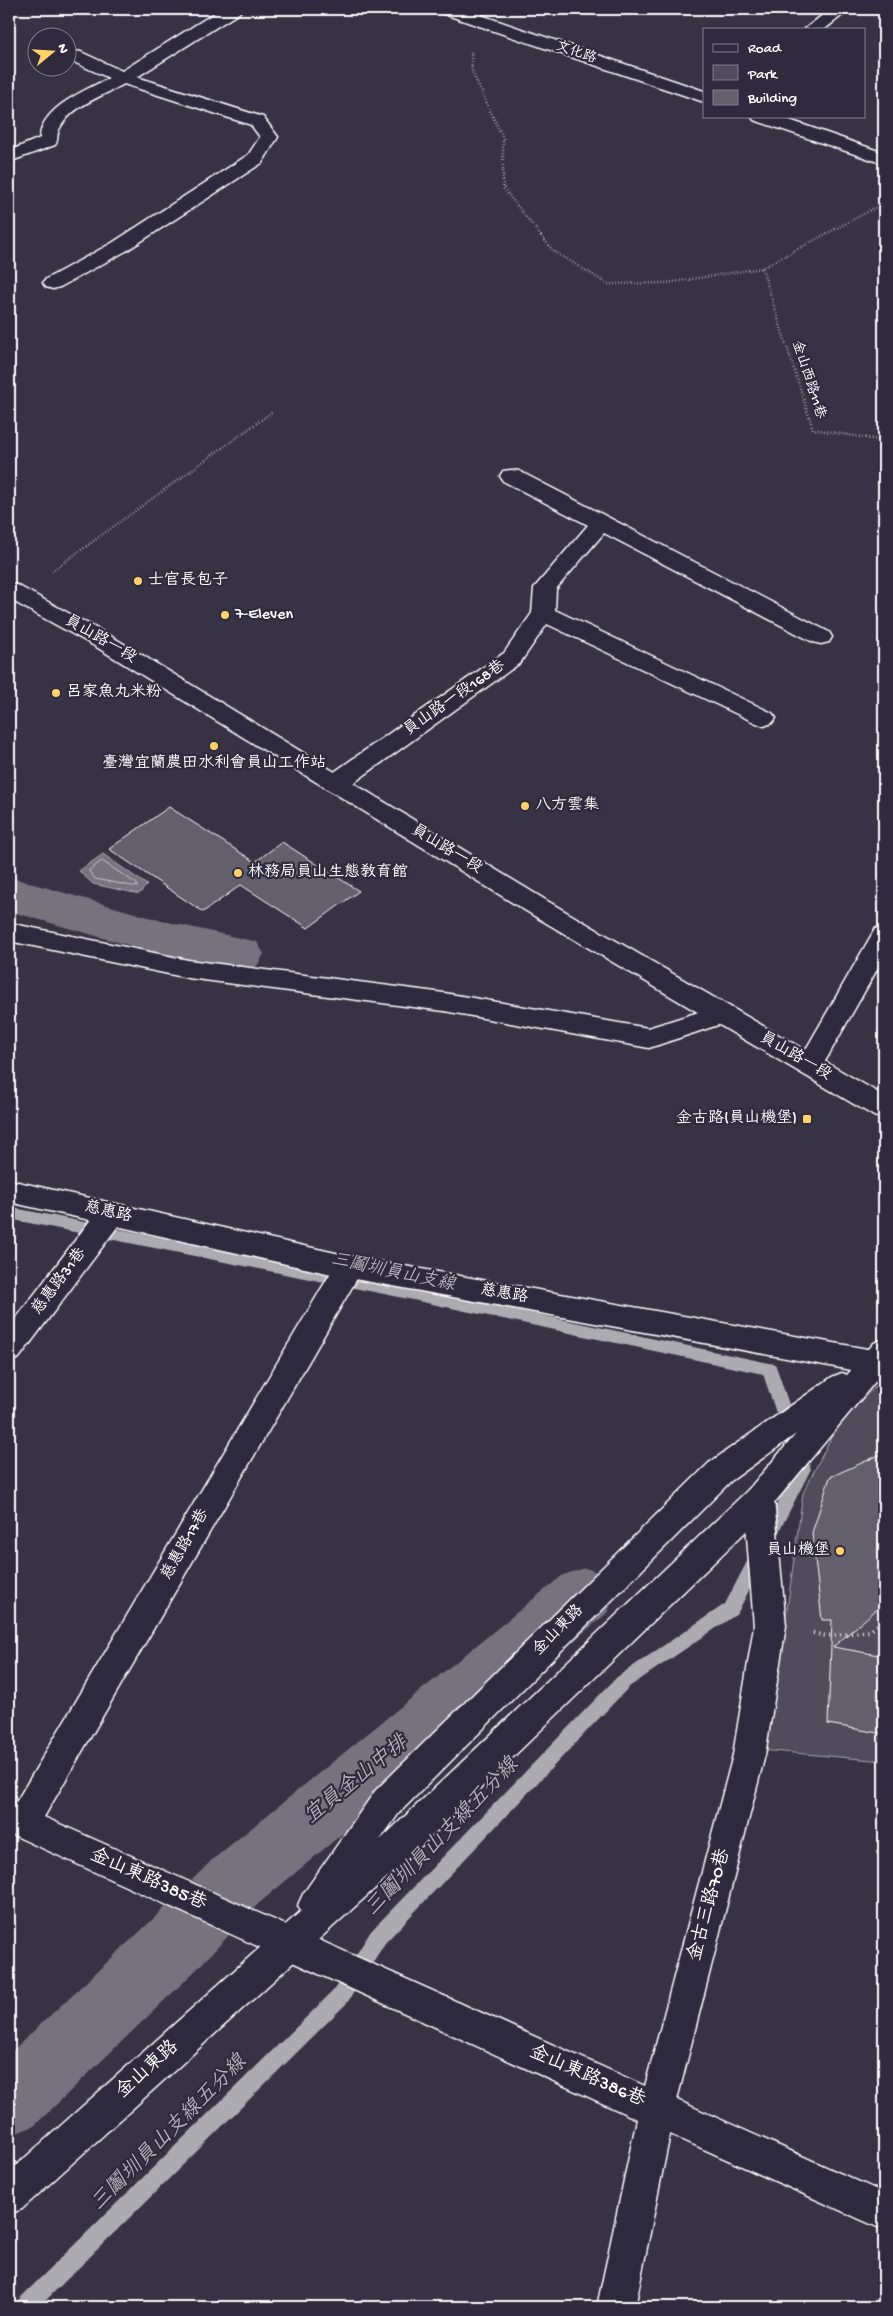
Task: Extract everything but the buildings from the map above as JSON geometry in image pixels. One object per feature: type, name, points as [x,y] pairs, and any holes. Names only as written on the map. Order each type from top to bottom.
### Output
[{"type":"street","points":[[9,157],[49,141],[49,130],[69,106],[123,78],[174,44],[233,9]]},
{"type":"street","name":"文化路","points":[[447,9],[475,13],[703,97]]},
{"type":"street","points":[[815,28],[841,9]]},
{"type":"street","points":[[53,283],[119,247],[255,159],[269,137],[257,121],[123,78],[78,57]]},
{"type":"street","points":[[766,118],[884,159]]},
{"type":"street","points":[[510,476],[821,637]]},
{"type":"street","name":"員山路一段168巷","points":[[336,783],[512,658],[543,613],[545,588],[601,523]]},
{"type":"street","name":"員山路一段","points":[[13,593],[106,642],[540,908],[884,1109]]},
{"type":"street","points":[[543,613],[764,718]]},
{"type":"street","points":[[9,932],[188,970],[444,1002],[649,1038],[721,1014]]},
{"type":"street","points":[[810,1066],[884,935]]},
{"type":"street","name":"慈惠路","points":[[9,1191],[349,1267],[881,1359]]},
{"type":"street","name":"慈惠路31巷","points":[[9,1350],[111,1214]]},
{"type":"street","name":"慈惠路17巷","points":[[16,1820],[349,1267]]},
{"type":"street","name":"金山東路","points":[[9,2196],[403,1842],[759,1499],[881,1359]]},
{"type":"street","name":"金山東路","points":[[288,1944],[387,1802],[720,1472],[881,1359]]},
{"type":"street","name":"金古三路70巷","points":[[616,2307],[657,2108],[749,1755],[770,1626],[759,1499]]},
{"type":"street","name":"金山東路385巷","points":[[16,1820],[288,1944]]},
{"type":"street","name":"金山東路386巷","points":[[288,1944],[657,2108],[884,2212]]},
{"type":"path","points":[[475,13],[472,72],[503,138],[503,188],[553,251],[608,284],[666,284],[762,268],[884,203]]},
{"type":"path","name":"金山西路11巷","points":[[762,268],[813,429],[884,440]]},
{"type":"path","points":[[13,593],[272,412]]},
{"type":"path","points":[[770,1626],[826,1636],[870,1631],[884,1620]]},
{"type":"green space","name":"員山機堡","points":[[881,1381],[884,1382],[884,1761],[761,1750],[787,1610],[803,1493],[839,1422]]},
{"type":"water","points":[[103,854],[147,885],[139,894],[93,884],[79,871]]},
{"type":"waterway","points":[[9,894],[159,937],[239,954]]},
{"type":"waterway","name":"三鬮圳員山支線五分線","points":[[9,1213],[394,1290],[769,1369],[803,1469],[731,1609],[623,1682],[378,1937],[340,1997],[25,2307]]},
{"type":"waterway","name":"宜員金山中排","points":[[9,2101],[173,1946],[235,1882],[585,1594]]},
{"type":"place","name":"士官長包子","points":[[138,581]]},
{"type":"place","name":"7-Eleven","points":[[225,615]]},
{"type":"place","name":"呂家魚丸米粉","points":[[56,693]]},
{"type":"place","name":"臺灣宜蘭農田水利會員山工作站","points":[[214,746]]},
{"type":"place","name":"八方雲集","points":[[525,806]]},
{"type":"place","name":"林務局員山生態教育館","points":[[238,873]]},
{"type":"place","name":"金古路(員山機堡)","points":[[807,1119]]},
{"type":"place","name":"員山機堡","points":[[840,1551]]},
{"type":"water label","name":"三鬮圳員山支線","points":[[393,1273]]}]
